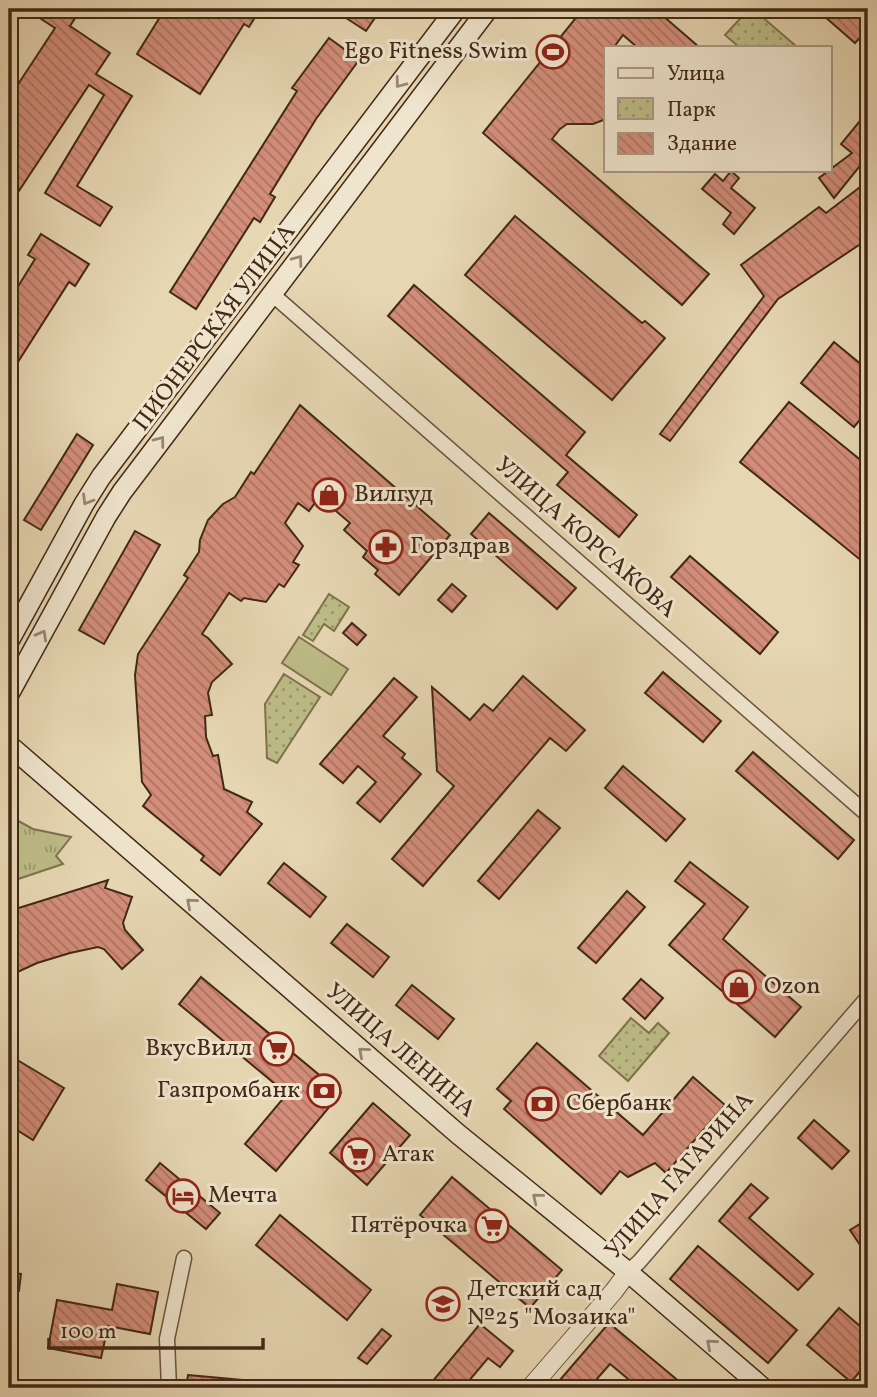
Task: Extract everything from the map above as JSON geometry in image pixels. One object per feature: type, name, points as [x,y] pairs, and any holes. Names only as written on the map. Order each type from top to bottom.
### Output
[{"type":"main road","name":"ПИОНЕРСКАЯ УЛИЦА","points":[[9,641],[83,504],[101,477],[456,9]]},
{"type":"main road","name":"ПИОНЕРСКАЯ УЛИЦА","points":[[9,694],[122,492],[488,9]]},
{"type":"main road","name":"УЛИЦА ЛЕНИНА","points":[[9,745],[443,1121],[628,1272],[763,1388]]},
{"type":"street","name":"УЛИЦА КОРСАКОВА","points":[[272,294],[868,815]]},
{"type":"street","name":"УЛИЦА ГАГАРИНА","points":[[530,1388],[868,997]]},
{"type":"street","points":[[169,1388],[167,1339],[184,1258]]},
{"type":"green space","points":[[749,9],[753,9],[796,46],[738,46],[725,35]]},
{"type":"green space","points":[[329,594],[349,607],[334,631],[324,624],[313,641],[303,635]]},
{"type":"green space","points":[[299,637],[348,669],[331,695],[282,663]]},
{"type":"green space","points":[[284,674],[320,697],[277,763],[267,758],[265,704]]},
{"type":"green space","points":[[11,817],[33,829],[71,837],[56,856],[63,864],[9,882]]},
{"type":"green space","points":[[631,1018],[649,1033],[658,1023],[669,1033],[628,1081],[599,1056]]},
{"type":"building","points":[[43,9],[81,9],[70,26],[110,53],[96,74],[132,96],[77,186],[112,207],[100,226],[45,193],[104,95],[89,85],[9,206],[9,98],[55,28],[38,17]]},
{"type":"building","points":[[165,9],[260,9],[249,27],[244,24],[200,94],[137,54]]},
{"type":"building","points":[[347,9],[381,9],[366,31],[343,16]]},
{"type":"building","points":[[583,9],[655,9],[698,46],[636,46],[623,35],[615,46],[604,46],[604,120],[593,124],[567,124],[552,139],[709,274],[682,305],[483,133]]},
{"type":"building","points":[[816,9],[857,9],[868,18],[868,29],[855,43]]},
{"type":"building","points":[[329,38],[359,60],[316,119],[270,194],[275,197],[260,222],[254,218],[196,309],[170,292],[297,91],[292,88]]},
{"type":"building","points":[[868,111],[868,156],[834,198],[819,178],[827,172],[832,172],[832,168],[852,153],[841,144]]},
{"type":"building","points":[[732,172],[739,178],[731,188],[755,208],[734,234],[723,224],[731,213],[702,189],[715,174],[723,181]]},
{"type":"building","points":[[868,181],[868,239],[778,299],[670,441],[660,434],[764,296],[741,265],[819,207],[826,213]]},
{"type":"building","points":[[515,216],[642,323],[645,321],[665,338],[612,400],[465,275]]},
{"type":"building","points":[[41,234],[89,264],[75,286],[69,282],[9,376],[9,301],[35,259],[28,255]]},
{"type":"building","points":[[414,285],[585,432],[566,455],[637,515],[619,537],[557,485],[568,472],[388,316]]},
{"type":"building","points":[[834,342],[868,370],[868,410],[854,427],[801,383]]},
{"type":"building","points":[[789,402],[868,466],[868,566],[740,462]]},
{"type":"building","points":[[300,405],[450,535],[399,595],[375,574],[378,570],[363,557],[367,551],[344,530],[350,523],[329,505],[327,508],[317,500],[309,511],[298,503],[285,523],[303,546],[293,562],[299,565],[284,587],[279,584],[266,602],[244,598],[241,601],[229,593],[202,634],[232,664],[212,682],[208,693],[212,715],[205,716],[206,737],[213,756],[218,755],[224,789],[252,802],[247,812],[262,824],[220,875],[201,860],[204,856],[143,806],[151,795],[142,782],[135,675],[138,654],[188,578],[184,575],[199,552],[200,540],[208,520],[223,504],[235,497],[251,472],[254,474]]},
{"type":"building","points":[[77,434],[93,445],[41,530],[24,520]]},
{"type":"building","points":[[489,513],[576,588],[557,609],[471,534]]},
{"type":"building","points":[[135,531],[160,545],[104,644],[79,630]]},
{"type":"building","points":[[690,556],[778,632],[760,654],[671,577]]},
{"type":"building","points":[[452,584],[466,596],[452,612],[438,600]]},
{"type":"building","points":[[352,623],[366,635],[357,645],[343,633]]},
{"type":"building","points":[[663,672],[721,721],[703,742],[645,693]]},
{"type":"building","points":[[523,676],[585,730],[566,751],[550,738],[423,886],[392,859],[454,786],[437,771],[432,687],[470,720],[484,704],[493,711]]},
{"type":"building","points":[[394,678],[417,697],[383,736],[405,754],[402,758],[421,774],[380,822],[357,803],[376,782],[358,766],[343,783],[320,764]]},
{"type":"building","points":[[753,752],[854,840],[838,859],[736,771]]},
{"type":"building","points":[[623,766],[685,819],[666,841],[605,788]]},
{"type":"building","points":[[538,810],[560,828],[499,899],[478,881]]},
{"type":"building","points":[[690,862],[748,907],[723,939],[801,1007],[775,1037],[669,945],[705,904],[675,881]]},
{"type":"building","points":[[284,863],[326,897],[310,917],[268,883]]},
{"type":"building","points":[[108,880],[105,888],[132,897],[123,923],[125,930],[143,950],[122,969],[104,949],[98,947],[37,963],[9,976],[9,911]]},
{"type":"building","points":[[627,891],[645,907],[596,963],[578,948]]},
{"type":"building","points":[[347,924],[389,957],[373,977],[331,943]]},
{"type":"building","points":[[201,977],[341,1093],[276,1171],[245,1144],[287,1094],[179,1004]]},
{"type":"building","points":[[641,979],[663,998],[645,1019],[623,999]]},
{"type":"building","points":[[412,985],[454,1019],[438,1039],[396,1005]]},
{"type":"building","points":[[537,1043],[643,1135],[693,1077],[725,1105],[666,1173],[655,1163],[628,1177],[620,1171],[601,1194],[504,1109],[511,1101],[497,1089]]},
{"type":"building","points":[[9,1055],[64,1088],[33,1140],[9,1125]]},
{"type":"building","points":[[373,1103],[410,1135],[367,1185],[330,1153]]},
{"type":"building","points":[[814,1120],[849,1151],[832,1169],[798,1138]]},
{"type":"building","name":"Мечта","points":[[160,1163],[220,1213],[206,1229],[146,1180]]},
{"type":"building","points":[[452,1177],[562,1270],[530,1308],[420,1215]]},
{"type":"building","points":[[751,1184],[768,1198],[749,1218],[813,1274],[798,1290],[719,1221]]},
{"type":"building","points":[[280,1215],[371,1290],[347,1320],[256,1245]]},
{"type":"building","points":[[868,1219],[868,1257],[850,1230]]},
{"type":"building","points":[[698,1246],[797,1330],[768,1363],[670,1279]]},
{"type":"building","points":[[9,1273],[21,1274],[19,1291],[9,1290]]},
{"type":"building","points":[[117,1284],[158,1292],[150,1334],[108,1326],[101,1358],[48,1348],[57,1300],[112,1310]]},
{"type":"building","points":[[839,1308],[868,1333],[868,1362],[851,1382],[807,1345]]},
{"type":"building","points":[[609,1323],[687,1388],[639,1388],[610,1364],[589,1388],[553,1388]]},
{"type":"building","points":[[480,1324],[513,1351],[500,1367],[488,1358],[463,1388],[427,1388]]},
{"type":"building","points":[[382,1329],[391,1336],[367,1364],[358,1358]]},
{"type":"building","points":[[188,1375],[242,1380],[242,1388],[186,1388]]},
{"type":"place","name":"Ego Fitness Swim","points":[[553,52]]},
{"type":"place","name":"Вилгуд","points":[[329,495]]},
{"type":"place","name":"Горздрав","points":[[386,547]]},
{"type":"place","name":"Ozon","points":[[739,987]]},
{"type":"place","name":"ВкусВилл","points":[[277,1049]]},
{"type":"place","name":"Газпромбанк","points":[[324,1091]]},
{"type":"place","name":"Сбербанк","points":[[542,1104]]},
{"type":"place","name":"Атак","points":[[358,1155]]},
{"type":"place","name":"Мечта","points":[[183,1196]]},
{"type":"place","name":"Пятёрочка","points":[[492,1226]]},
{"type":"place","name":"Детский сад №25 \"Мозаика\"","points":[[443,1304]]}]
